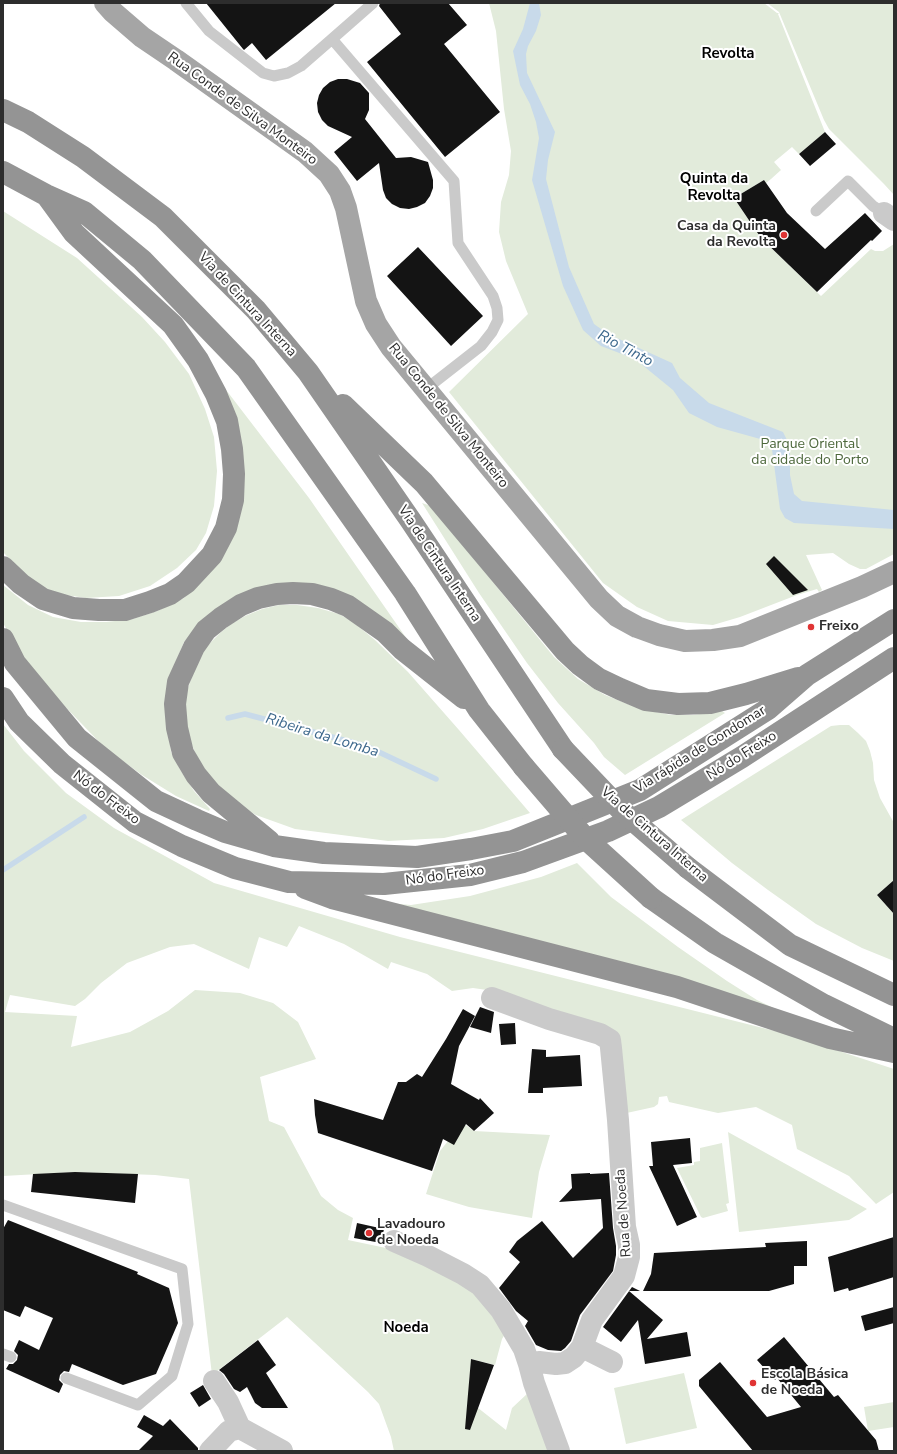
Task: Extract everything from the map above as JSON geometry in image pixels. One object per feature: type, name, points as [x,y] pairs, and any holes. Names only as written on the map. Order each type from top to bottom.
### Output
[{"type":"highway","name":"Via de Cintura Interna","points":[[3,110],[28,122],[83,157],[163,217],[256,310],[308,372],[415,528],[563,749],[622,811],[688,868],[790,945],[894,995]]},
{"type":"highway","points":[[3,172],[46,195],[84,212],[142,260],[246,368],[405,593],[478,710],[584,838],[651,898],[715,943],[824,1005],[894,1039]]},
{"type":"highway","points":[[3,567],[21,584],[43,599],[73,608],[125,610],[170,594],[186,583],[212,555],[226,528],[233,500],[234,474],[232,448],[227,421],[216,394],[198,360],[173,325],[74,233],[46,195]]},
{"type":"highway","points":[[308,372],[424,483],[565,651],[580,665],[599,679],[646,700],[684,703],[710,703],[746,694],[807,675]]},
{"type":"highway","points":[[274,846],[211,793],[196,775],[183,753],[177,728],[175,704],[178,682],[194,647],[206,630],[221,618],[258,598],[276,594],[293,592],[312,594],[331,599],[348,606],[385,632],[402,648],[478,710]]},
{"type":"highway","name":"Via rápida de Gondomar","points":[[274,846],[324,853],[417,857],[513,841],[640,790],[768,709],[807,675],[894,620]]},
{"type":"highway","name":"Nó do Freixo","points":[[3,639],[15,663],[77,738],[156,801],[225,832],[274,846]]},
{"type":"highway","name":"Nó do Freixo","points":[[3,698],[19,722],[62,764],[135,822],[182,846],[235,868],[289,882],[384,884],[470,875],[523,862],[601,834],[659,807],[742,757],[894,658]]},
{"type":"highway","points":[[289,882],[332,898],[677,987],[830,1038],[894,1052]]},
{"type":"main road","name":"Rua Conde de Silva Monteiro","points":[[105,3],[113,12],[142,37],[305,152],[329,174],[340,191],[346,208],[366,301],[376,324],[391,347],[599,599],[617,616],[637,627],[659,635],[685,641],[712,640],[740,636],[862,587],[894,572]]},
{"type":"street","name":"Rua de Noeda","points":[[492,998],[549,1019],[600,1034],[610,1040],[618,1120],[625,1228],[629,1245],[629,1257],[624,1276],[592,1320],[582,1347],[574,1357],[565,1363],[556,1364],[539,1362],[529,1364]]},
{"type":"street","points":[[394,1241],[449,1267],[480,1285],[501,1310],[524,1349],[534,1384],[559,1451]]},
{"type":"street","points":[[582,1347],[612,1362]]},
{"type":"street","points":[[214,1381],[228,1402],[240,1428],[282,1451]]},
{"type":"street","points":[[210,1451],[229,1432],[240,1428]]},
{"type":"lane","points":[[186,3],[208,31],[263,73],[274,76],[301,66],[373,3]]},
{"type":"lane","points":[[332,39],[454,181],[458,243],[493,296],[497,308],[498,320],[492,332],[481,346],[426,389]]},
{"type":"lane","points":[[816,211],[848,181],[873,206],[889,216]]},
{"type":"lane","points":[[3,1205],[182,1269],[188,1324],[172,1376],[138,1405],[66,1378]]},
{"type":"green space","name":"Parque Oriental da cidade do Porto","points":[[489,3],[764,3],[779,13],[778,14],[825,132],[799,154],[792,147],[774,162],[781,170],[771,179],[766,183],[764,180],[734,198],[761,238],[821,296],[871,249],[875,251],[883,251],[894,244],[894,554],[866,569],[860,569],[849,564],[833,553],[806,555],[822,590],[819,592],[817,589],[797,595],[740,617],[713,625],[668,621],[637,607],[603,583],[449,392],[528,314],[506,261],[499,232],[501,202],[509,175],[511,151],[504,109],[496,31]]},
{"type":"green space","points":[[767,3],[894,3],[894,195],[829,129],[779,12]]},
{"type":"green space","points":[[3,211],[77,258],[142,317],[165,342],[189,374],[205,409],[214,437],[217,471],[214,506],[206,533],[196,550],[177,568],[150,586],[119,596],[86,598],[52,593],[26,576],[3,552]]},
{"type":"green space","points":[[210,369],[309,498],[409,642],[339,596],[211,613],[184,642],[169,678],[166,713],[171,752],[194,791],[210,809],[209,811],[176,796],[142,775],[105,748],[53,694],[22,656],[3,623],[3,585],[28,605],[53,617],[81,622],[106,622],[133,619],[157,611],[184,598],[241,501]]},
{"type":"green space","points":[[422,503],[431,506],[554,657],[578,679],[605,695],[630,705],[651,711],[671,715],[693,715],[722,711],[725,713],[625,775],[604,757],[594,743],[558,703],[527,663],[479,593]]},
{"type":"green space","points":[[279,605],[297,605],[318,608],[339,614],[353,622],[375,640],[408,672],[530,813],[483,829],[444,838],[388,841],[295,829],[256,815],[227,798],[200,764],[189,738],[185,715],[186,694],[197,661],[208,645],[220,633],[231,624],[245,616],[262,609]]},
{"type":"green space","points":[[3,724],[24,751],[66,793],[114,828],[214,883],[400,937],[787,1034],[894,1069],[894,1192],[876,1204],[849,1176],[797,1149],[792,1125],[756,1107],[718,1113],[669,1102],[667,1096],[659,1097],[658,1104],[654,1107],[622,1114],[615,1039],[487,990],[473,988],[452,991],[427,974],[391,962],[388,969],[344,944],[299,926],[287,947],[259,937],[249,969],[194,944],[170,947],[127,963],[75,1006],[10,995],[5,1012],[77,1016],[71,1047],[130,1032],[168,1011],[195,990],[240,993],[273,1003],[298,1022],[316,1059],[260,1077],[269,1121],[284,1127],[321,1196],[338,1210],[353,1218],[348,1240],[386,1248],[429,1265],[470,1284],[505,1334],[502,1339],[495,1365],[471,1359],[468,1400],[506,1430],[512,1408],[528,1393],[554,1451],[394,1451],[391,1437],[379,1404],[287,1317],[212,1375],[189,1179],[155,1175],[75,1172],[3,1176]]},
{"type":"green space","points":[[849,725],[866,741],[873,763],[874,780],[880,798],[894,823],[894,880],[877,895],[894,914],[894,961],[862,948],[816,924],[732,863],[681,820],[831,726]]},
{"type":"green space","points":[[577,863],[611,897],[678,947],[757,1000],[786,1014],[367,901],[411,905],[470,896],[541,877]]},
{"type":"green space","points":[[460,1121],[474,1131],[550,1135],[539,1172],[532,1218],[469,1207],[426,1194],[440,1151]]},
{"type":"green space","points":[[728,1132],[867,1209],[849,1220],[739,1232]]},
{"type":"green space","points":[[722,1143],[729,1203],[726,1204],[728,1211],[703,1218],[701,1217],[677,1168],[694,1165],[694,1162],[700,1161],[700,1148]]},
{"type":"green space","points":[[684,1373],[697,1428],[626,1444],[614,1388]]},
{"type":"green space","points":[[894,1402],[894,1427],[868,1431],[864,1407]]},
{"type":"water","name":"Rio Tinto","points":[[530,3],[539,3],[541,15],[526,54],[527,73],[555,132],[548,160],[546,179],[569,267],[594,324],[608,334],[672,363],[680,378],[709,403],[783,432],[788,442],[790,454],[790,475],[794,494],[802,501],[894,510],[894,529],[794,523],[785,518],[780,509],[771,442],[717,427],[689,413],[673,390],[635,359],[601,346],[583,330],[563,286],[532,180],[539,138],[530,104],[520,85],[513,51],[523,29]]},
{"type":"building","points":[[206,3],[336,3],[266,60],[252,43],[244,50]]},
{"type":"building","points":[[380,3],[448,3],[467,25],[444,44],[500,112],[445,157],[367,62],[401,34],[379,6]]},
{"type":"building","points":[[338,79],[347,79],[360,83],[369,93],[369,110],[365,119],[396,158],[411,157],[428,162],[433,180],[433,188],[425,203],[409,209],[400,208],[392,204],[386,198],[383,190],[379,163],[357,181],[334,152],[352,137],[328,126],[322,120],[318,112],[317,103],[323,88],[330,82]]},
{"type":"building","points":[[825,132],[836,144],[810,166],[799,154]]},
{"type":"building","name":"Casa da Quinta da Revolta","points":[[764,180],[787,213],[825,249],[865,213],[882,231],[817,292],[761,238],[734,198]]},
{"type":"building","points":[[418,247],[483,316],[451,346],[387,276]]},
{"type":"building","points":[[774,556],[808,590],[793,595],[766,564]]},
{"type":"building","points":[[894,880],[894,914],[877,895]]},
{"type":"building","points":[[480,1007],[494,1012],[491,1033],[470,1027]]},
{"type":"building","points":[[463,1009],[475,1016],[459,1046],[451,1084],[479,1100],[480,1098],[494,1113],[474,1131],[466,1124],[454,1145],[443,1139],[432,1171],[318,1133],[314,1099],[383,1120],[398,1082],[406,1082],[417,1074],[422,1077]]},
{"type":"building","points":[[515,1023],[516,1044],[501,1045],[499,1024]]},
{"type":"building","points":[[532,1049],[546,1050],[546,1057],[580,1055],[582,1086],[543,1088],[543,1093],[528,1093]]},
{"type":"building","points":[[690,1138],[692,1163],[673,1165],[697,1217],[677,1226],[649,1166],[653,1166],[651,1142]]},
{"type":"building","points":[[75,1172],[138,1174],[135,1203],[31,1192],[33,1174]]},
{"type":"building","points":[[609,1173],[613,1228],[616,1246],[613,1271],[580,1315],[571,1341],[561,1351],[548,1350],[536,1345],[525,1326],[528,1321],[516,1311],[499,1288],[520,1262],[509,1252],[517,1241],[542,1221],[573,1258],[603,1228],[601,1199],[559,1202],[572,1188],[571,1174]]},
{"type":"building","points":[[8,1220],[138,1272],[137,1274],[169,1288],[178,1323],[156,1374],[123,1385],[72,1364],[69,1372],[64,1371],[60,1375],[59,1380],[63,1384],[59,1393],[6,1369],[9,1364],[13,1364],[17,1360],[18,1355],[14,1351],[19,1340],[39,1350],[53,1318],[25,1306],[20,1317],[3,1310],[3,1229]]},
{"type":"building","name":"Lavadouro de Noeda","points":[[357,1223],[384,1229],[381,1243],[354,1238]]},
{"type":"building","points":[[894,1237],[894,1277],[849,1291],[848,1288],[834,1292],[828,1257]]},
{"type":"building","points":[[807,1241],[807,1266],[794,1266],[794,1284],[769,1291],[643,1291],[651,1274],[654,1253],[766,1247],[765,1243]]},
{"type":"building","points":[[632,1287],[640,1291],[629,1291]]},
{"type":"building","points":[[629,1291],[663,1320],[647,1339],[687,1332],[691,1356],[645,1364],[638,1320],[621,1342],[603,1327]]},
{"type":"building","points":[[894,1307],[894,1323],[865,1331],[861,1316]]},
{"type":"building","points":[[784,1337],[834,1397],[838,1395],[876,1440],[879,1451],[753,1451],[699,1386],[699,1380],[720,1362],[767,1417],[801,1407],[777,1378],[775,1380],[757,1360]]},
{"type":"building","points":[[258,1340],[276,1365],[266,1373],[288,1408],[262,1408],[255,1403],[247,1387],[240,1392],[234,1389],[224,1374],[219,1370]]},
{"type":"building","points":[[471,1359],[494,1365],[470,1430],[465,1429]]},
{"type":"building","points":[[203,1385],[211,1399],[199,1407],[190,1393]]},
{"type":"building","points":[[144,1415],[163,1426],[170,1419],[198,1448],[198,1451],[138,1451],[153,1436],[137,1427]]},
{"type":"waterway","name":"Ribeira da Lomba","points":[[228,718],[245,714],[366,746],[436,779]]},
{"type":"waterway","name":"Ribeira da Lomba","points":[[3,870],[84,817]]},
{"type":"place","name":"Casa da Quinta da Revolta","points":[[784,235]]},
{"type":"place","name":"Freixo","points":[[811,627]]},
{"type":"place","name":"Lavadouro de Noeda","points":[[369,1233]]},
{"type":"place","name":"Escola Básica de Noeda","points":[[753,1383]]},
{"type":"district","name":"Revolta","points":[[728,54]]},
{"type":"district","name":"Quinta da Revolta","points":[[714,188]]},
{"type":"district","name":"Noeda","points":[[406,1328]]}]
